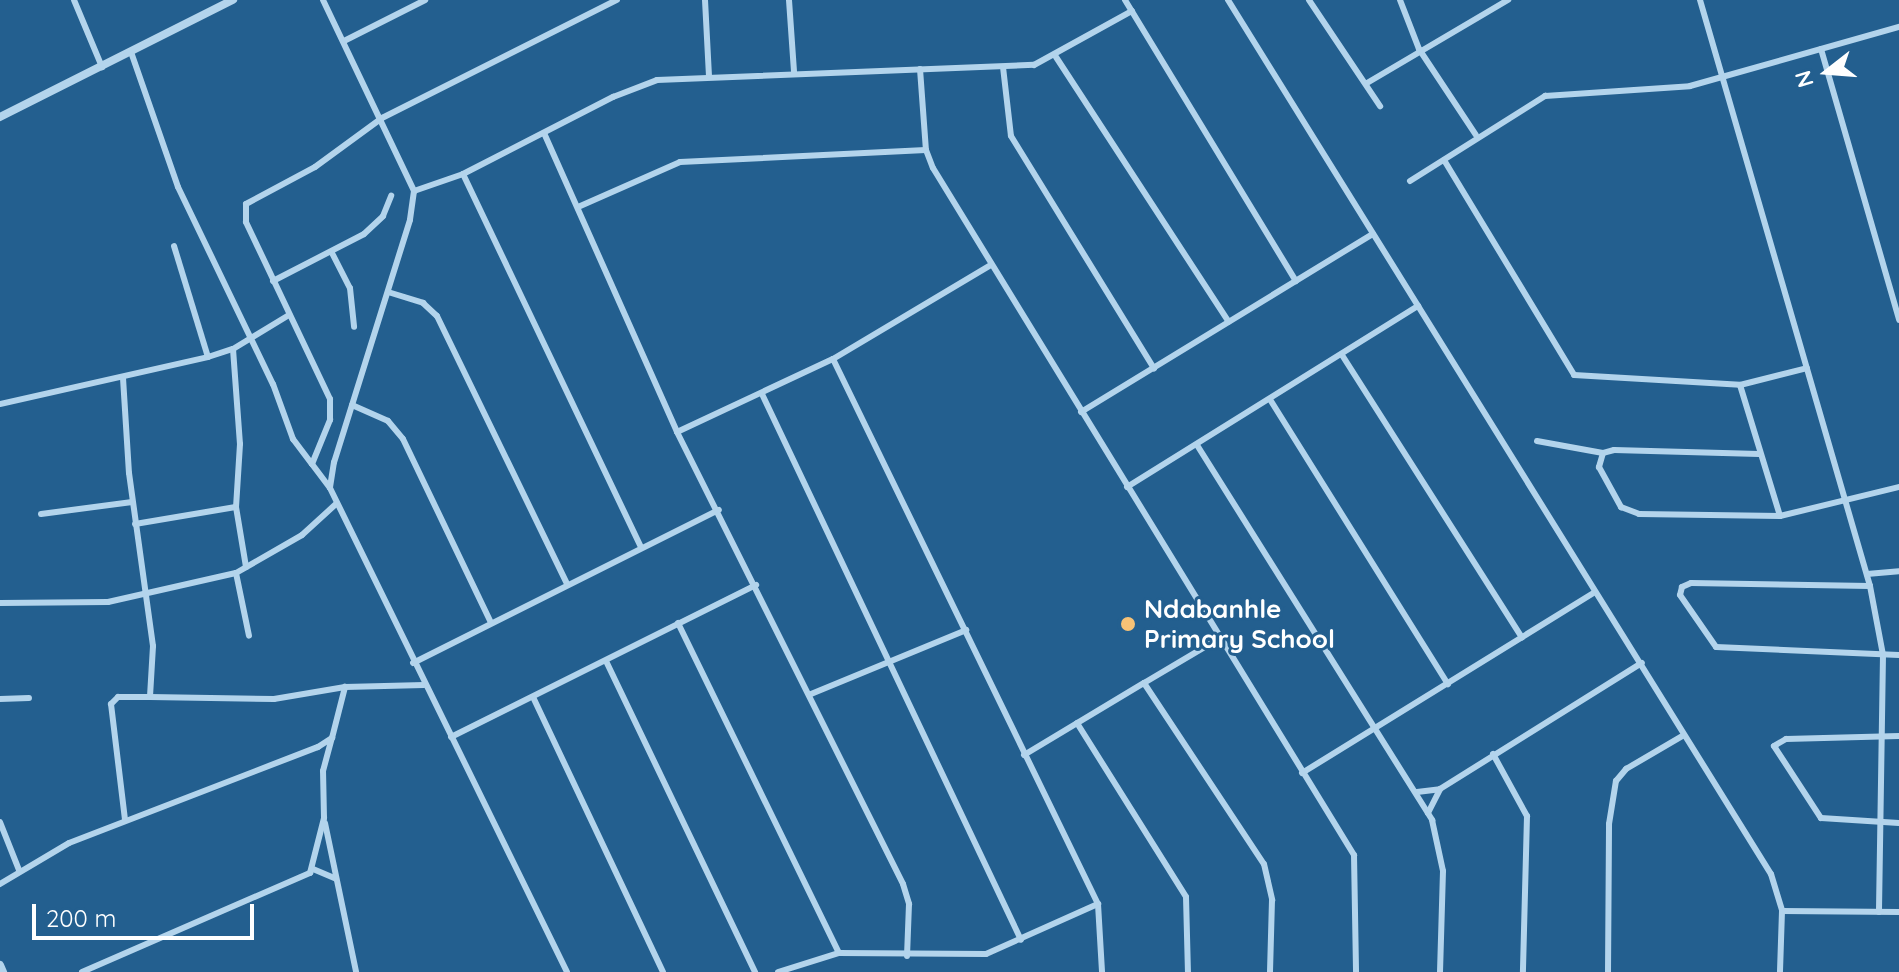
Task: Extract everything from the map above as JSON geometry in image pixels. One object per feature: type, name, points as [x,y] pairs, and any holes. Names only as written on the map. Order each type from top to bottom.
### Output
[{"type":"street","points":[[74,0],[102,67]]},
{"type":"street","points":[[0,117],[233,0]]},
{"type":"street","points":[[323,0],[382,118],[414,191],[388,292],[352,405],[330,488]]},
{"type":"street","points":[[344,41],[425,0]]},
{"type":"street","points":[[312,464],[330,420],[330,399],[246,222],[246,204],[315,167],[382,118],[617,0]]},
{"type":"street","points":[[705,0],[709,76]]},
{"type":"street","points":[[789,0],[794,72]]},
{"type":"street","points":[[1125,0],[1296,281]]},
{"type":"street","points":[[1228,0],[1771,874],[1782,911],[1780,972]]},
{"type":"street","points":[[1309,0],[1380,106]]},
{"type":"street","points":[[1400,0],[1419,49],[1476,135]]},
{"type":"street","points":[[1367,83],[1419,49],[1508,0]]},
{"type":"street","points":[[1700,0],[1870,586],[1883,655],[1879,912]]},
{"type":"street","points":[[414,191],[463,174],[630,89],[657,80],[794,72],[1003,67],[1056,57],[1132,11]]},
{"type":"street","points":[[1410,181],[1532,101],[1557,93],[1670,88],[1899,27]]},
{"type":"street","points":[[1821,49],[1899,320]]},
{"type":"street","points":[[131,52],[178,187],[293,439],[330,488],[413,663],[567,972]]},
{"type":"street","points":[[1056,57],[1229,322]]},
{"type":"street","points":[[1003,67],[1011,136],[1154,368]]},
{"type":"street","points":[[920,69],[926,150],[989,266],[1354,855],[1356,972]]},
{"type":"street","points":[[544,133],[677,432],[811,694],[907,893],[907,956]]},
{"type":"street","points":[[578,207],[680,162],[926,150]]},
{"type":"street","points":[[1444,160],[1574,375],[1740,385],[1807,368]]},
{"type":"street","points":[[463,174],[641,547]]},
{"type":"street","points":[[273,281],[332,253],[374,225],[391,196]]},
{"type":"street","points":[[1081,412],[1373,234]]},
{"type":"street","points":[[174,246],[208,357]]},
{"type":"street","points":[[332,253],[350,288],[354,327]]},
{"type":"street","points":[[677,432],[833,359],[989,266]]},
{"type":"street","points":[[388,292],[423,303],[437,316],[567,584]]},
{"type":"street","points":[[1127,487],[1271,401],[1418,306]]},
{"type":"street","points":[[0,404],[208,357],[233,349],[289,315]]},
{"type":"street","points":[[233,349],[240,444],[236,507],[246,567]]},
{"type":"street","points":[[1342,355],[1522,638]]},
{"type":"street","points":[[833,359],[1098,904],[1102,972]]},
{"type":"street","points":[[123,378],[132,502],[153,646],[150,697]]},
{"type":"street","points":[[1740,385],[1780,516]]},
{"type":"street","points":[[762,394],[1021,940]]},
{"type":"street","points":[[1271,401],[1448,684]]},
{"type":"street","points":[[352,405],[388,421],[403,439],[491,623]]},
{"type":"street","points":[[1537,441],[1603,453],[1759,454]]},
{"type":"street","points":[[1197,445],[1428,813],[1441,844],[1440,972]]},
{"type":"street","points":[[1603,453],[1603,477],[1628,513],[1780,516],[1899,487]]},
{"type":"street","points":[[41,514],[132,502]]},
{"type":"street","points":[[0,603],[88,604],[236,573],[302,535],[337,503]]},
{"type":"street","points":[[135,524],[236,507]]},
{"type":"street","points":[[413,663],[719,510]]},
{"type":"street","points":[[1867,574],[1899,571]]},
{"type":"street","points":[[236,573],[249,636]]},
{"type":"street","points":[[1870,586],[1691,583],[1682,587],[1680,595],[1716,647],[1899,655]]},
{"type":"street","points":[[451,737],[756,585]]},
{"type":"street","points":[[1302,773],[1594,593]]},
{"type":"street","points":[[678,623],[839,953]]},
{"type":"street","points":[[811,694],[966,630]]},
{"type":"street","points":[[1024,755],[1220,638]]},
{"type":"street","points":[[606,661],[755,972]]},
{"type":"street","points":[[1417,792],[1440,789],[1642,663]]},
{"type":"street","points":[[1144,683],[1264,864],[1272,900],[1270,972]]},
{"type":"street","points":[[125,820],[111,704],[118,697],[274,699],[345,687],[424,685]]},
{"type":"street","points":[[345,687],[323,771],[324,818],[356,972]]},
{"type":"street","points":[[533,697],[663,972]]},
{"type":"street","points":[[0,699],[29,698]]},
{"type":"street","points":[[1077,723],[1186,897],[1188,972]]},
{"type":"street","points":[[1608,972],[1609,824],[1616,781],[1626,769],[1684,735]]},
{"type":"street","points":[[1899,736],[1786,739],[1774,746],[1814,814],[1829,821],[1899,823]]},
{"type":"street","points":[[0,884],[19,870],[125,820],[283,763],[332,738]]},
{"type":"street","points":[[1493,754],[1527,816],[1523,972]]},
{"type":"street","points":[[1428,813],[1440,789]]},
{"type":"street","points":[[313,869],[324,818]]},
{"type":"street","points":[[0,822],[19,870]]},
{"type":"street","points":[[82,972],[313,869],[336,879]]},
{"type":"street","points":[[778,972],[839,953],[968,957],[1021,940],[1098,904]]},
{"type":"street","points":[[1782,911],[1899,912]]},
{"type":"street","points":[[0,965],[3,972]]},
{"type":"place","name":"Ndabanhle Primary School","points":[[1128,624]]}]
